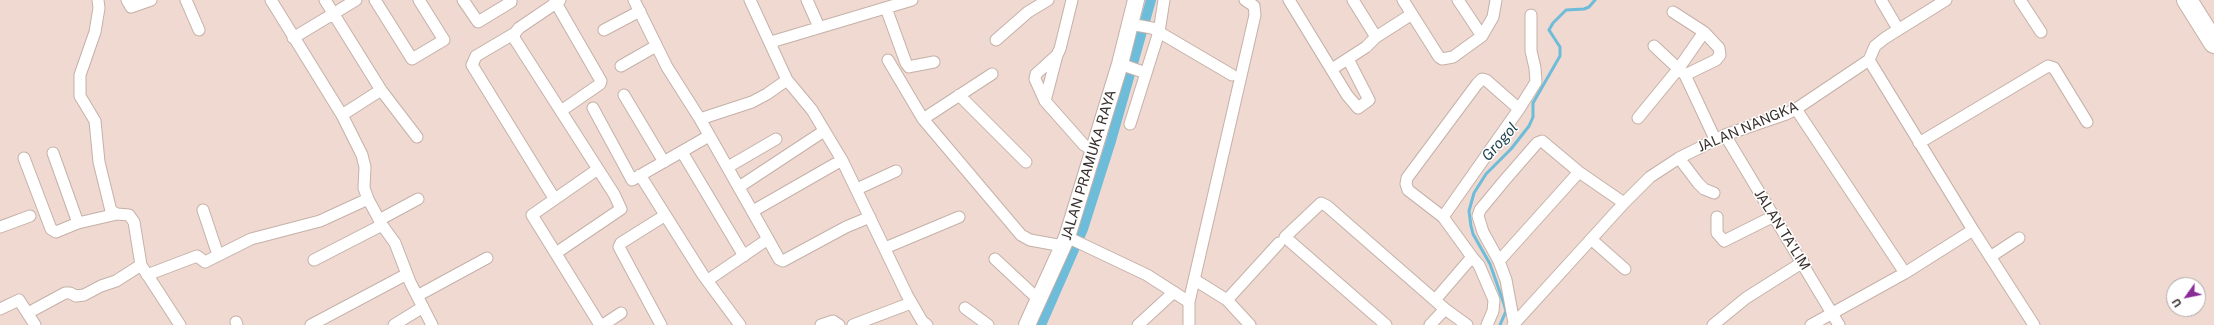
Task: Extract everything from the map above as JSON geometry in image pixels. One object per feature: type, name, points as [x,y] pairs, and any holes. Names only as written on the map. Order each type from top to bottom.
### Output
[{"type":"highway","points":[[2187,0],[2214,43]]},
{"type":"street","points":[[98,0],[99,8],[95,32],[80,75],[78,91],[95,121],[99,162],[107,200],[111,211],[117,214]]},
{"type":"street","points":[[127,0],[131,7],[151,0]]},
{"type":"street","points":[[186,0],[199,30]]},
{"type":"street","points":[[271,0],[342,115],[364,159],[364,188],[368,199],[380,223],[395,243],[407,274],[432,325]]},
{"type":"street","points":[[325,0],[381,90],[417,137]]},
{"type":"street","points":[[294,38],[356,0]]},
{"type":"street","points":[[375,0],[412,59],[444,40],[419,0]]},
{"type":"street","points":[[463,0],[478,22],[511,2],[511,0]]},
{"type":"street","points":[[634,0],[656,46],[700,118],[779,259],[783,261],[846,227],[870,217]]},
{"type":"street","points":[[750,0],[771,42],[787,80],[812,110],[842,160],[912,303],[922,321],[926,325]]},
{"type":"street","points":[[807,0],[819,26]]},
{"type":"street","points":[[771,42],[819,26],[912,0]]},
{"type":"street","points":[[996,40],[1032,9],[1048,0]]},
{"type":"street","points":[[1072,0],[1057,55],[1036,74],[1038,90],[1044,101],[1084,144],[1094,151]]},
{"type":"street","name":"JALAN PRAMUKA RAYA","points":[[1027,325],[1068,241],[1094,151],[1124,65],[1133,24],[1136,0]]},
{"type":"street","points":[[1130,124],[1143,72],[1164,0]]},
{"type":"street","points":[[1188,325],[1188,302],[1195,280],[1255,15],[1254,6],[1245,0]]},
{"type":"street","points":[[1289,0],[1347,95],[1358,108],[1369,100],[1348,59]]},
{"type":"street","points":[[1353,0],[1376,37]]},
{"type":"street","points":[[1403,0],[1439,57],[1442,59],[1453,57],[1482,36],[1493,17],[1496,0]]},
{"type":"street","points":[[1458,0],[1482,36]]},
{"type":"street","points":[[1881,0],[1898,29]]},
{"type":"street","name":"JALAN NANGKA","points":[[1514,324],[1624,203],[1650,178],[1679,158],[1720,137],[1796,109],[1869,60],[1875,46],[1898,29],[1946,0]]},
{"type":"street","points":[[2020,0],[2041,32]]},
{"type":"street","points":[[554,198],[472,65],[476,56],[515,33],[557,1],[602,81],[561,111]]},
{"type":"street","points":[[886,8],[906,64],[909,67],[934,62]]},
{"type":"street","points":[[604,30],[640,11]]},
{"type":"street","points":[[1673,12],[1704,32],[1719,48],[1720,55],[1716,60],[1682,72]]},
{"type":"street","points":[[1332,69],[1366,47],[1376,37],[1412,14]]},
{"type":"street","points":[[1443,217],[1519,109],[1536,82],[1535,68],[1531,51],[1531,15]]},
{"type":"street","points":[[1133,24],[1156,30],[1232,75]]},
{"type":"street","points":[[1638,118],[1682,72],[1704,32]]},
{"type":"street","points":[[515,33],[514,38],[598,169],[621,209],[556,253]]},
{"type":"street","points":[[621,66],[656,46]]},
{"type":"street","points":[[1654,46],[1682,72]]},
{"type":"street","points":[[888,60],[923,119],[1021,235],[1030,240],[1068,241],[1085,245],[1147,275],[1188,302]]},
{"type":"street","points":[[1869,60],[1973,230],[2034,325]]},
{"type":"street","points":[[1124,65],[1143,72]]},
{"type":"street","points":[[1919,143],[2048,66],[2054,68],[2087,122]]},
{"type":"street","name":"JALAN TA'LIM","points":[[1682,72],[1720,137],[1774,216],[1803,262],[1839,325]]},
{"type":"street","points":[[923,119],[992,74]]},
{"type":"street","points":[[1487,325],[1493,311],[1494,300],[1479,265],[1443,217],[1408,190],[1406,184],[1407,178],[1482,79],[1486,80],[1519,109]]},
{"type":"street","points":[[700,118],[752,102],[787,80]]},
{"type":"street","points":[[342,115],[381,90]]},
{"type":"street","points":[[624,95],[664,162]]},
{"type":"street","points":[[959,95],[1026,162]]},
{"type":"street","points":[[593,108],[632,180],[709,136]]},
{"type":"street","points":[[1796,109],[1905,273]]},
{"type":"street","points":[[739,187],[824,131]]},
{"type":"street","points":[[728,167],[776,138]]},
{"type":"street","points":[[1514,324],[1510,295],[1500,261],[1483,232],[1478,216],[1480,210],[1504,180],[1537,143],[1542,141],[1579,172],[1624,203]]},
{"type":"street","points":[[682,152],[744,256]]},
{"type":"street","points":[[53,153],[78,223]]},
{"type":"street","points":[[24,158],[51,229],[56,232],[78,223],[117,214],[129,215],[134,222],[144,270],[180,325]]},
{"type":"street","points":[[1679,158],[1704,189],[1714,193]]},
{"type":"street","points":[[753,211],[842,160]]},
{"type":"street","points":[[598,169],[554,198],[532,215],[600,325]]},
{"type":"street","points":[[857,189],[896,171]]},
{"type":"street","points":[[1500,261],[1579,172]]},
{"type":"street","points":[[640,175],[664,216],[740,325]]},
{"type":"street","points":[[28,313],[65,293],[70,293],[76,296],[84,295],[101,286],[144,270],[197,256],[205,262],[250,239],[320,221],[368,199]]},
{"type":"street","points":[[314,260],[380,223],[418,199]]},
{"type":"street","points":[[1386,325],[1285,237],[1321,203],[1327,206],[1445,309],[1467,325]]},
{"type":"street","points":[[203,210],[218,255]]},
{"type":"street","points":[[0,227],[30,216]]},
{"type":"street","points":[[661,325],[619,247],[621,243],[664,216]]},
{"type":"street","points":[[1717,217],[1717,234],[1724,241],[1774,216]]},
{"type":"street","points":[[885,248],[959,217]]},
{"type":"street","points":[[1811,325],[1905,273],[1973,230]]},
{"type":"street","points":[[1990,257],[2019,238]]},
{"type":"street","points":[[708,280],[768,239]]},
{"type":"street","points":[[1591,240],[1625,269]]},
{"type":"street","points":[[1227,300],[1279,244]]},
{"type":"street","points":[[1435,300],[1472,257]]},
{"type":"street","points":[[417,296],[487,258]]},
{"type":"street","points":[[995,258],[1039,300]]},
{"type":"street","points":[[1713,325],[1746,298],[1803,262]]},
{"type":"street","points":[[313,324],[407,274]]},
{"type":"street","points":[[1195,280],[1227,300],[1250,325]]},
{"type":"street","points":[[1138,325],[1174,292]]},
{"type":"street","points":[[0,309],[19,300],[35,325]]},
{"type":"street","points":[[853,325],[912,303]]},
{"type":"street","points":[[394,325],[423,307]]},
{"type":"street","points":[[964,308],[988,325]]},
{"type":"street","points":[[1430,325],[1445,309]]},
{"type":"street","points":[[603,325],[621,313]]},
{"type":"street","points":[[821,325],[833,321],[839,325]]},
{"type":"waterway","points":[[1041,325],[1083,229],[1111,141],[1151,0]]},
{"type":"waterway","name":"Grogol","points":[[1500,325],[1506,311],[1504,304],[1490,264],[1473,234],[1471,226],[1469,211],[1474,193],[1486,174],[1511,149],[1529,126],[1533,117],[1533,103],[1560,56],[1560,47],[1549,30],[1553,23],[1566,10],[1584,9],[1589,7],[1595,0]]}]
